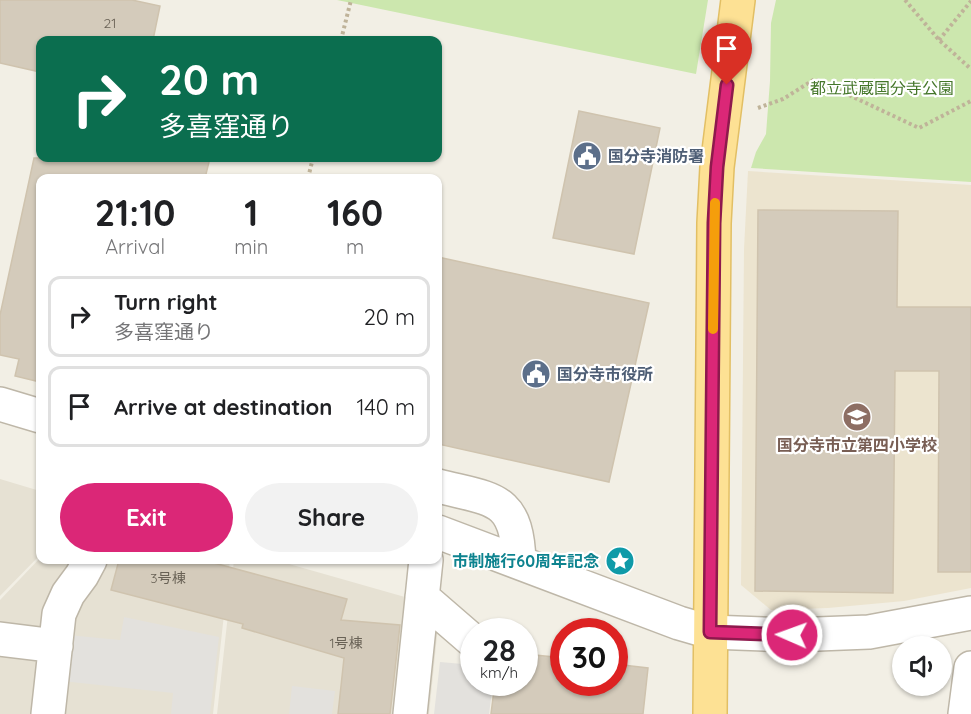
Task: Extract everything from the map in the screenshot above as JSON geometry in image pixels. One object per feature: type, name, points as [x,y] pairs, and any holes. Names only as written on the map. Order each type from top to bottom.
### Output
[{"type":"main road","points":[[710,714],[714,223],[718,158],[738,0]]},
{"type":"street","points":[[0,404],[36,415]]},
{"type":"street","points":[[442,487],[495,500],[506,510],[515,525],[519,562]]},
{"type":"street","points":[[442,533],[710,632],[792,635],[869,632],[971,613]]},
{"type":"street","points":[[48,714],[59,614],[68,594],[88,564]]},
{"type":"street","points":[[410,714],[426,564]]},
{"type":"street","points":[[422,597],[460,630]]},
{"type":"street","points":[[0,639],[56,646]]},
{"type":"street","points":[[965,714],[971,668]]},
{"type":"path","points":[[342,36],[351,0]]},
{"type":"path","points":[[905,0],[939,40],[971,69]]},
{"type":"path","points":[[939,40],[971,1]]},
{"type":"path","points":[[758,108],[783,99],[815,79],[918,128],[971,101]]},
{"type":"shaded area","name":"国分寺市立第四小学校","points":[[748,171],[971,185],[971,588],[904,601],[828,608],[771,610],[741,585],[744,249]]},
{"type":"shaded area","points":[[0,479],[36,490],[36,559],[0,596]]},
{"type":"shaded area","points":[[36,562],[230,564],[213,714],[0,714],[0,600]]},
{"type":"shaded area","points":[[234,564],[289,564],[440,607],[429,714],[217,714]]},
{"type":"shaded area","points":[[124,617],[219,637],[210,714],[171,714],[173,693],[62,681],[68,635],[120,640]]},
{"type":"shaded area","points":[[440,662],[460,664],[460,696],[491,696],[489,714],[434,714]]},
{"type":"shaded area","points":[[292,686],[335,691],[332,714],[289,714]]},
{"type":"green space","points":[[337,0],[708,0],[696,74]]},
{"type":"green space","name":"都立武蔵国分寺公園","points":[[776,0],[971,0],[971,182],[751,168],[756,152],[766,134],[771,23]]},
{"type":"building","points":[[0,0],[132,0],[160,6],[154,36],[36,36],[36,71],[0,63]]},
{"type":"building","points":[[579,111],[660,128],[634,254],[553,238]]},
{"type":"building","points":[[34,158],[36,162],[209,162],[206,174],[36,174],[36,381],[15,376],[19,359],[0,355],[0,315]]},
{"type":"building","name":"国分寺市立第四小学校","points":[[758,210],[898,211],[897,307],[971,307],[971,572],[938,572],[939,371],[895,371],[893,593],[755,591]]},
{"type":"building","name":"国分寺市役所","points":[[442,258],[649,303],[609,482],[442,445]]},
{"type":"building","points":[[118,564],[218,564],[347,599],[341,620],[400,625],[390,714],[338,714],[344,658],[242,628],[243,624],[111,590]]},
{"type":"building","points":[[538,655],[550,657],[550,696],[628,696],[628,666],[648,668],[643,714],[491,714],[493,696],[538,696]]},
{"type":"slow traffic","points":[[713,329],[715,203]]},
{"type":"place","name":"国分寺消防署","points":[[587,156]]},
{"type":"place","name":"国分寺市役所","points":[[536,374]]},
{"type":"place","name":"国分寺市立第四小学校","points":[[857,417]]},
{"type":"place","name":"市制施行60周年記念","points":[[620,561]]},
{"type":"route","points":[[727,85],[717,167],[714,223],[710,632],[792,635]]}]
